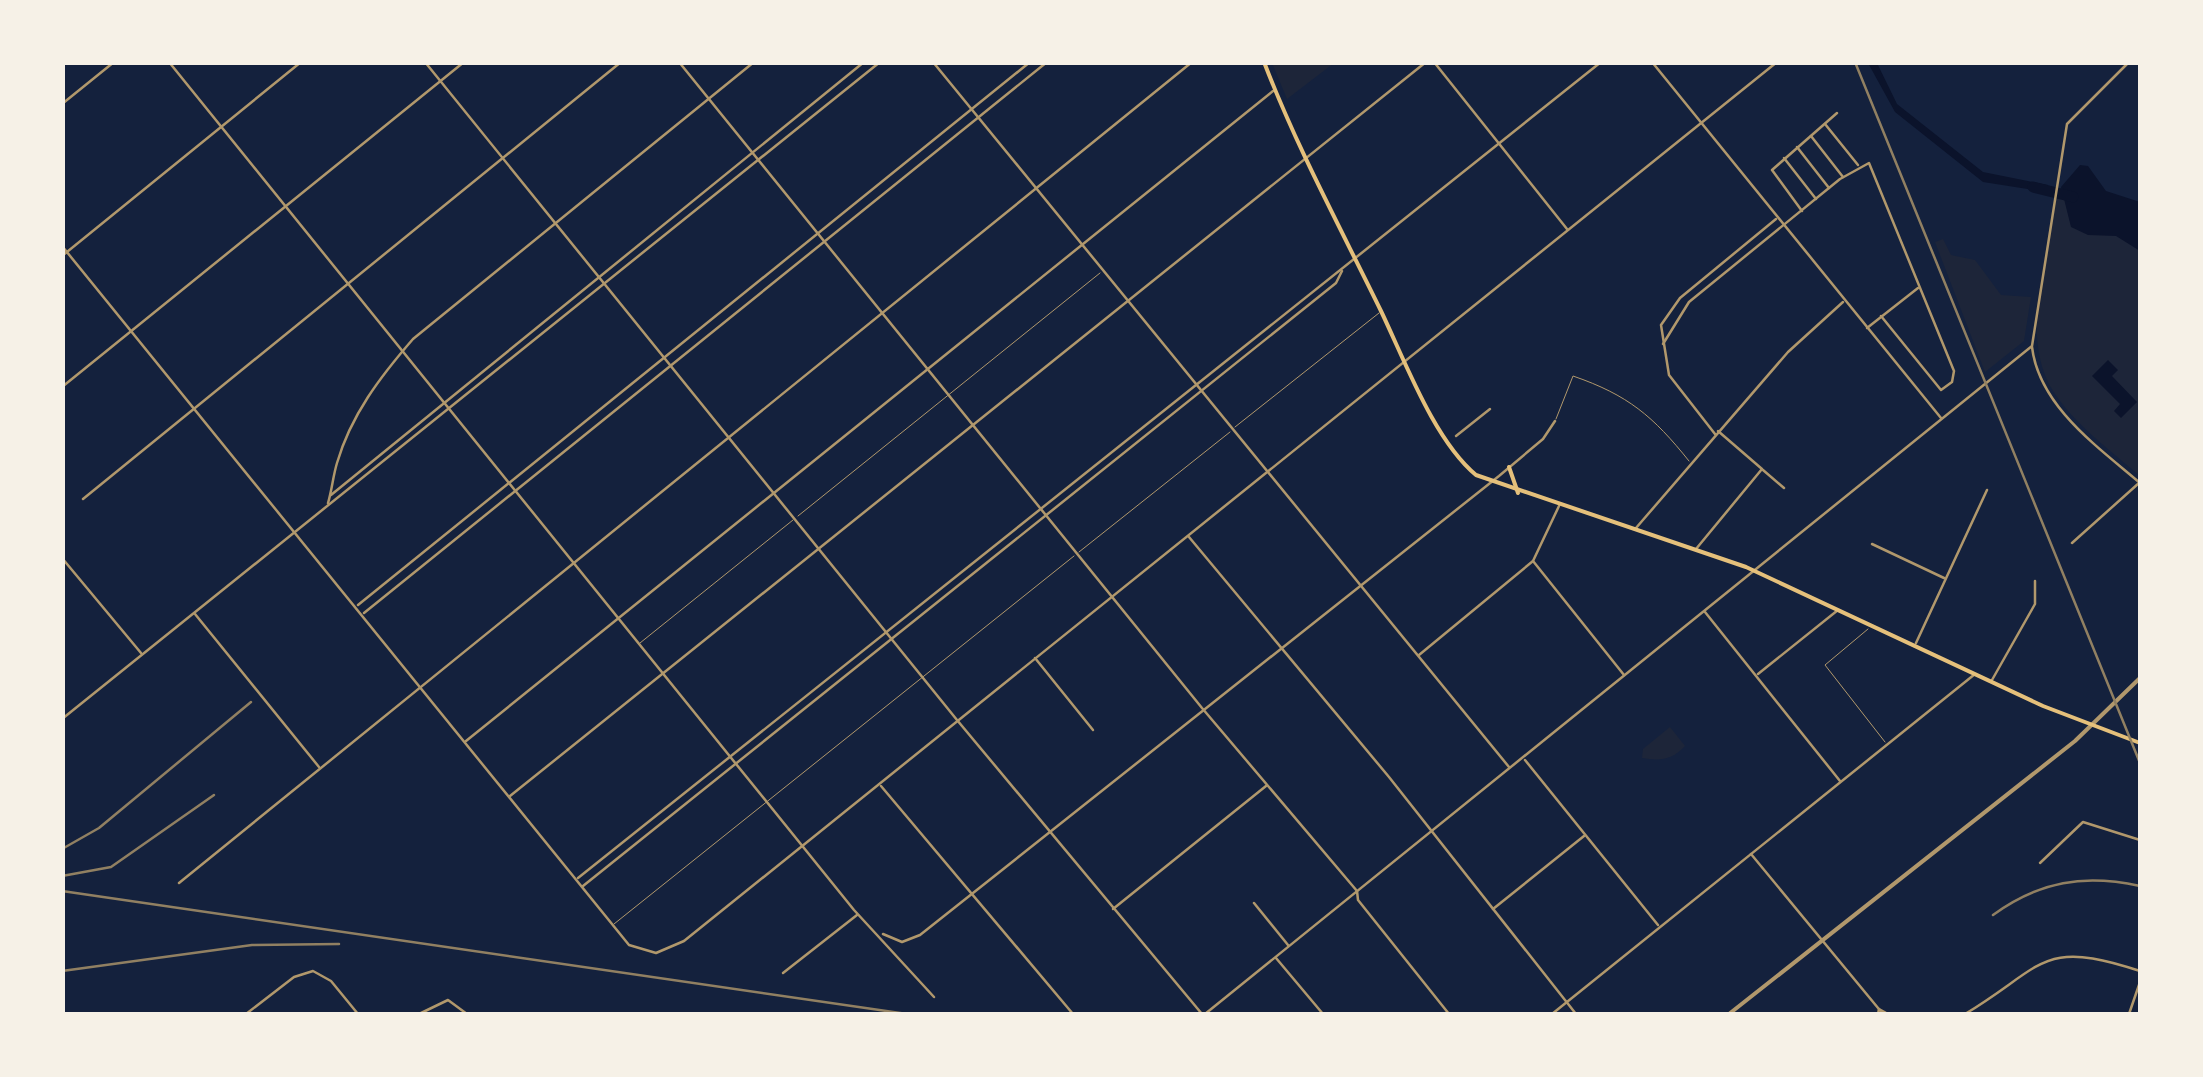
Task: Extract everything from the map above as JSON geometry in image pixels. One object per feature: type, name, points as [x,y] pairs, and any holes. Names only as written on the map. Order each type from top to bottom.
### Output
[{"type":"main road","points":[[1264,62],[1306,160],[1405,361],[1448,442],[1471,471],[1486,482],[1756,571],[2092,726],[2140,743]]},
{"type":"main road","points":[[1509,467],[1518,492]]},
{"type":"street","points":[[62,104],[114,62]]},
{"type":"street","points":[[169,62],[858,914],[878,931],[934,997]]},
{"type":"street","points":[[62,256],[301,62]]},
{"type":"street","points":[[425,62],[957,720],[1204,1014],[2032,346]]},
{"type":"street","points":[[62,386],[464,62]]},
{"type":"street","points":[[83,498],[621,62]]},
{"type":"street","points":[[679,62],[1202,708],[1356,891],[1358,900],[1448,1014]]},
{"type":"street","points":[[328,504],[338,460],[356,416],[403,350],[754,62]]},
{"type":"street","points":[[330,495],[864,62]]},
{"type":"street","points":[[62,719],[328,504],[337,503],[880,62]]},
{"type":"street","points":[[934,62],[1266,474],[1510,768]]},
{"type":"street","points":[[356,606],[1030,62]]},
{"type":"street","points":[[362,614],[1046,62]]},
{"type":"street","points":[[179,882],[1192,62]]},
{"type":"street","points":[[510,796],[1426,62]]},
{"type":"street","points":[[1434,62],[1568,230]]},
{"type":"street","points":[[577,879],[1601,62]]},
{"type":"street","points":[[1652,62],[1942,420]]},
{"type":"street","points":[[62,246],[613,925],[634,949],[656,954],[684,941],[1777,62]]},
{"type":"street","points":[[2072,543],[2140,482],[2051,397],[2040,379],[2032,346],[2067,124],[2128,62]]},
{"type":"street","points":[[465,741],[1274,90]]},
{"type":"street","points":[[828,92],[834,99]]},
{"type":"street","points":[[1802,211],[1772,170],[1782,157],[1837,113]]},
{"type":"street","points":[[1824,123],[1859,167]]},
{"type":"street","points":[[1810,135],[1844,177]]},
{"type":"street","points":[[1796,146],[1829,188]]},
{"type":"street","points":[[1782,157],[1816,199]]},
{"type":"street","points":[[1663,344],[1690,302],[1829,188],[1868,163],[1956,378],[1941,390],[1881,316]]},
{"type":"street","points":[[895,172],[901,180]]},
{"type":"street","points":[[676,214],[683,222]]},
{"type":"street","points":[[1777,218],[1674,304],[1661,325],[1669,375],[1717,433],[1784,488]]},
{"type":"street","points":[[583,886],[1336,283],[1343,270]]},
{"type":"street","points":[[1866,328],[1920,287]]},
{"type":"street","points":[[740,297],[745,305]]},
{"type":"street","points":[[1634,530],[1798,342],[1844,301]]},
{"type":"street","points":[[1272,322],[1278,329]]},
{"type":"street","points":[[519,341],[526,349]]},
{"type":"street","points":[[1456,436],[1490,409]]},
{"type":"street","points":[[587,421],[593,428]]},
{"type":"street","points":[[878,931],[898,941],[912,940],[1509,467],[1542,440],[1555,421]]},
{"type":"street","points":[[1116,446],[1122,454]]},
{"type":"street","points":[[1695,551],[1762,469]]},
{"type":"street","points":[[1915,645],[1987,490]]},
{"type":"street","points":[[1417,656],[1533,562],[1559,506]]},
{"type":"street","points":[[1188,535],[1576,1014]]},
{"type":"street","points":[[1872,544],[1946,578]]},
{"type":"street","points":[[432,546],[438,554]]},
{"type":"street","points":[[62,558],[142,654]]},
{"type":"street","points":[[1533,562],[1624,677]]},
{"type":"street","points":[[962,569],[968,577]]},
{"type":"street","points":[[1992,680],[2035,604],[2035,581]]},
{"type":"street","points":[[1756,675],[1839,609]]},
{"type":"street","points":[[1705,612],[1841,782]]},
{"type":"street","points":[[194,613],[320,768]]},
{"type":"street","points":[[1035,658],[1092,730]]},
{"type":"street","points":[[1552,1014],[1976,673]]},
{"type":"street","points":[[1728,1014],[2092,726],[2140,678]]},
{"type":"street","points":[[808,693],[814,700]]},
{"type":"street","points":[[1523,758],[1659,927]]},
{"type":"street","points":[[879,783],[1073,1014]]},
{"type":"street","points":[[1113,909],[1267,785]]},
{"type":"street","points":[[653,818],[659,825]]},
{"type":"street","points":[[2040,862],[2083,822],[2140,840]]},
{"type":"street","points":[[1492,910],[1586,835]]},
{"type":"street","points":[[1751,854],[1882,1013]]},
{"type":"street","points":[[1254,903],[1289,946]]},
{"type":"street","points":[[783,973],[858,914]]},
{"type":"street","points":[[1966,1014],[2032,966],[2058,956],[2099,958],[2140,972]]},
{"type":"street","points":[[1276,957],[1323,1014]]},
{"type":"street","points":[[246,1014],[294,976],[318,973],[331,980],[358,1014]]},
{"type":"street","points":[[2129,1014],[2140,982]]},
{"type":"street","points":[[419,1014],[448,1000],[467,1014]]},
{"type":"lane","points":[[640,643],[1103,270]]},
{"type":"lane","points":[[613,925],[1381,311]]},
{"type":"lane","points":[[1555,421],[1573,376],[1638,405],[1656,420],[1690,463]]},
{"type":"lane","points":[[1874,625],[1825,666],[1887,745]]},
{"type":"shaded area","points":[[1272,63],[1334,63],[1287,99]]},
{"type":"shaded area","points":[[1868,63],[1877,63],[1897,104],[1983,172],[2048,185],[2047,192],[1983,182],[1895,112]]},
{"type":"shaded area","points":[[2080,165],[2088,166],[2106,191],[2140,202],[2140,251],[2116,236],[2088,235],[2071,227],[2061,187]]},
{"type":"shaded area","points":[[2062,194],[2140,239],[2140,476],[2071,415],[2043,369],[2038,346],[2038,294],[2057,195]]},
{"type":"shaded area","points":[[1943,239],[1951,255],[1975,260],[2001,295],[2031,297],[2024,341],[1985,372],[1935,242]]},
{"type":"shaded area","points":[[2108,360],[2118,370],[2112,376],[2137,402],[2121,418],[2114,411],[2120,404],[2092,376]]},
{"type":"shaded area","points":[[1670,727],[1685,746],[1665,758],[1642,758],[1643,749]]},
{"type":"waterway","points":[[2033,187],[2073,197]]},
{"type":"railway","points":[[1855,62],[2140,763]]},
{"type":"railway","points":[[62,849],[99,828],[251,702]]},
{"type":"railway","points":[[62,876],[111,867],[214,795]]},
{"type":"railway","points":[[1993,915],[2028,894],[2063,883],[2100,881],[2140,886]]},
{"type":"railway","points":[[62,891],[907,1014]]},
{"type":"railway","points":[[62,971],[252,945],[339,944]]}]
